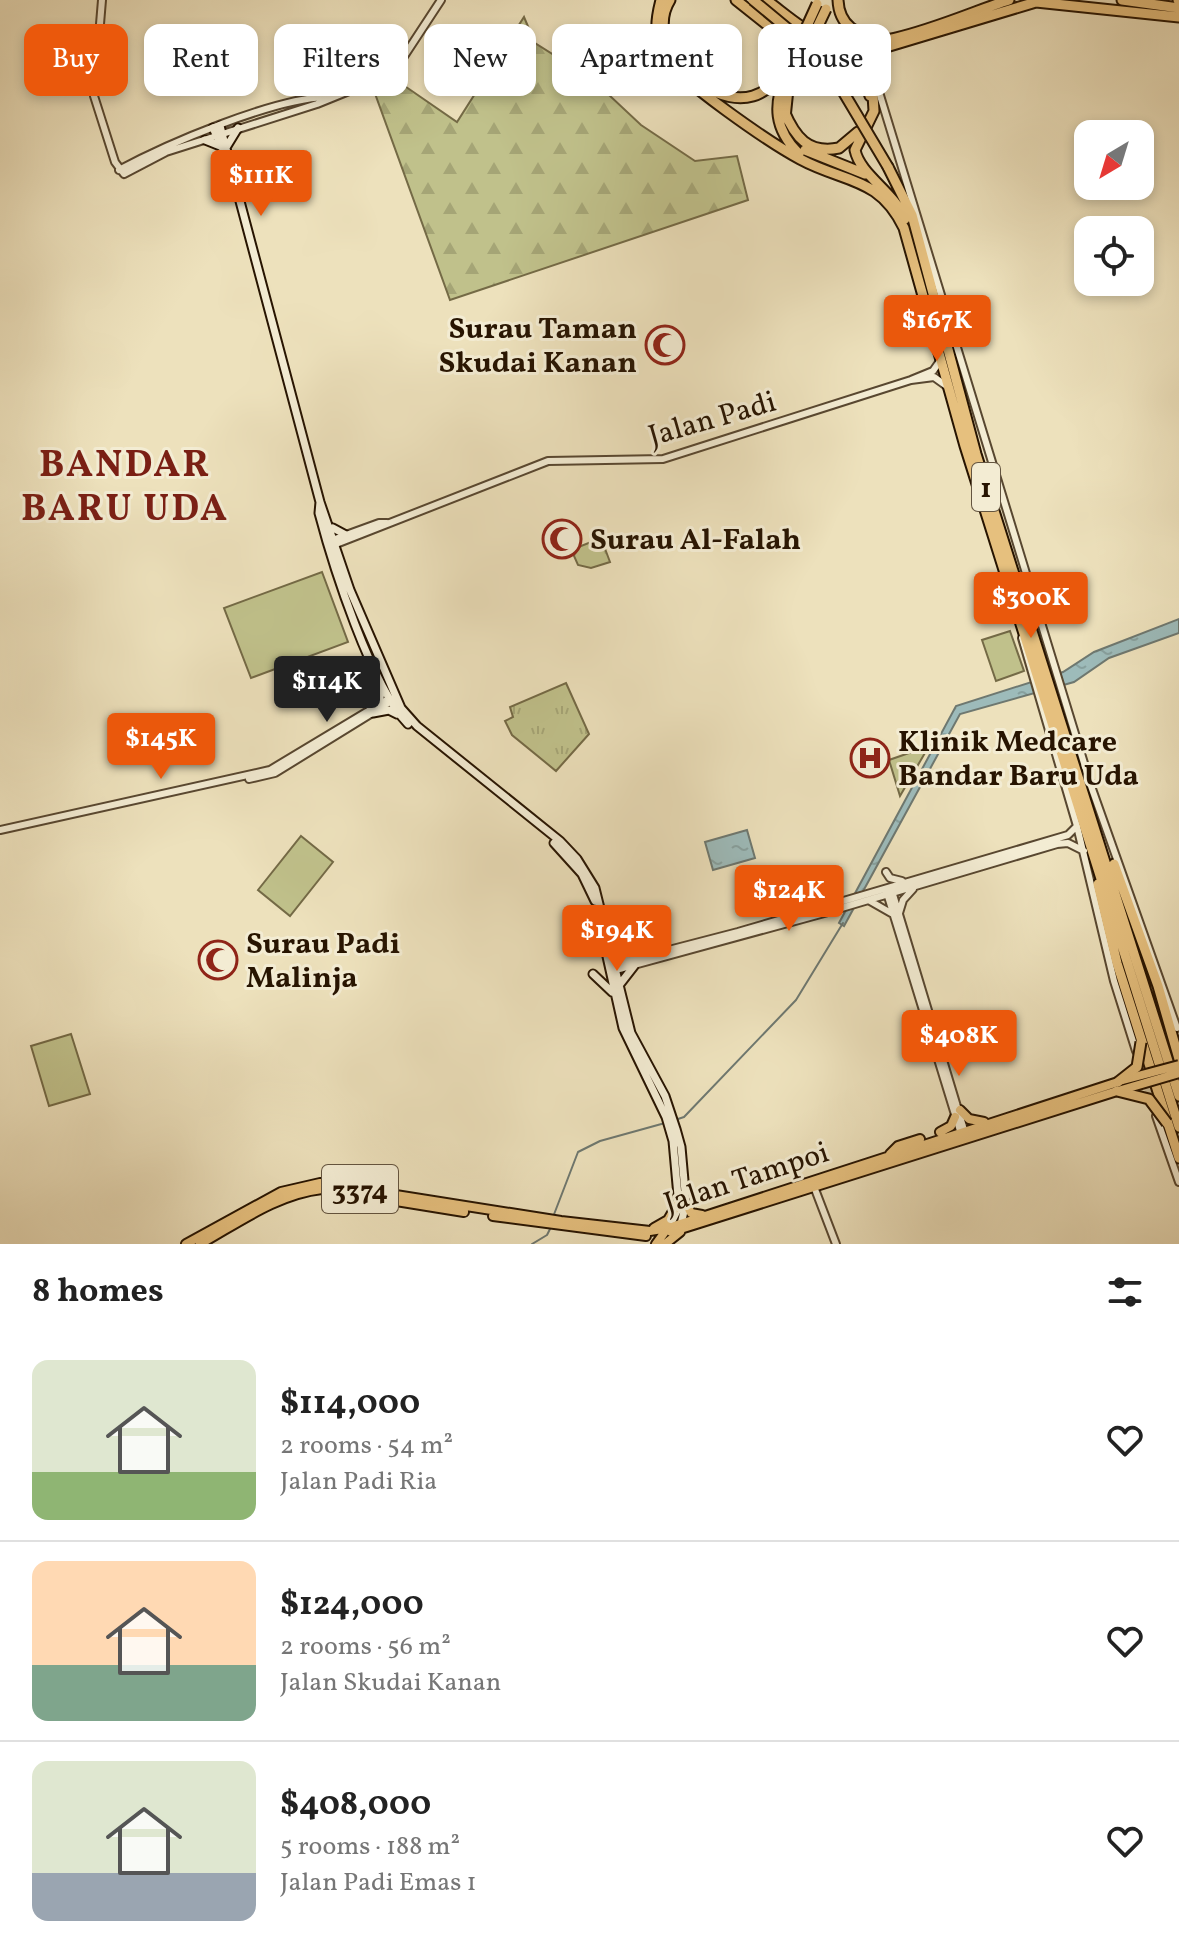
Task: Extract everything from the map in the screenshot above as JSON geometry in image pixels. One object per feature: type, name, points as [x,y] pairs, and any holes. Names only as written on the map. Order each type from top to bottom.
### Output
[{"type":"highway","name":"1","points":[[661,0],[657,37],[672,67],[807,162],[872,187],[897,215],[948,387],[1022,619],[1042,671]]},
{"type":"highway","points":[[670,0],[662,28],[665,43],[679,65],[713,90],[731,97],[758,94]]},
{"type":"highway","name":"1","points":[[753,0],[823,58],[888,167],[912,215],[976,454],[1042,671],[1104,852],[1179,1096]]},
{"type":"highway","points":[[768,0],[822,37],[854,44],[879,41],[1009,0]]},
{"type":"highway","points":[[838,0],[847,25],[866,36],[880,36],[956,16]]},
{"type":"highway","points":[[1122,0],[1179,8]]},
{"type":"highway","points":[[737,1],[766,24]]},
{"type":"highway","points":[[891,46],[1036,2],[1151,13],[1179,20]]},
{"type":"highway","points":[[812,24],[823,3]]},
{"type":"highway","points":[[811,24],[823,3]]},
{"type":"highway","points":[[780,96],[778,125],[807,162]]},
{"type":"highway","points":[[781,96],[787,128],[804,149],[879,181]]},
{"type":"highway","points":[[784,111],[794,134],[813,148],[839,148],[855,138],[868,114],[870,96]]},
{"type":"highway","points":[[874,96],[874,111],[855,150],[859,163],[879,181],[904,214],[934,301]]},
{"type":"highway","name":"1","points":[[1052,702],[1088,848],[1179,1127]]},
{"type":"highway","points":[[1088,848],[1138,1046],[1179,1158]]},
{"type":"highway","points":[[1104,852],[1113,861],[1152,968],[1179,1059]]},
{"type":"highway","points":[[1166,1014],[1178,1034]]},
{"type":"highway","points":[[1138,1046],[1137,1067],[1116,1087],[1149,1099],[1167,1123]]},
{"type":"main road","points":[[224,147],[238,128]]},
{"type":"main road","points":[[218,131],[228,159],[337,575],[382,684],[400,712],[570,858],[596,905],[631,1033],[673,1130],[684,1226],[664,1238]]},
{"type":"main road","points":[[205,140],[224,147]]},
{"type":"main road","points":[[319,506],[329,523],[346,535]]},
{"type":"main road","points":[[319,506],[334,542],[337,575]]},
{"type":"main road","points":[[329,523],[350,590],[400,712],[577,859],[595,888],[609,946],[615,997],[627,1037],[668,1116]]},
{"type":"main road","points":[[383,669],[390,700]]},
{"type":"main road","points":[[372,711],[380,698],[382,684]]},
{"type":"main road","points":[[372,711],[400,712]]},
{"type":"main road","points":[[609,946],[631,963],[619,987]]},
{"type":"main road","points":[[593,974],[606,983],[615,997]]},
{"type":"main road","name":"Jalan Tampoi","points":[[684,1226],[963,1134],[989,1122],[1151,1077],[1179,1065]]},
{"type":"main road","name":"Jalan Tampoi","points":[[1151,1077],[1179,1073]]},
{"type":"main road","name":"Jalan Tampoi","points":[[200,1244],[285,1197],[322,1189],[664,1238],[703,1215],[813,1184],[890,1155],[1116,1087]]},
{"type":"main road","points":[[890,1155],[898,1146],[946,1130],[957,1114],[989,1122]]},
{"type":"main road","name":"Jalan Tampoi","points":[[186,1244],[281,1192],[320,1183],[544,1222]]},
{"type":"main road","points":[[683,1202],[691,1213],[703,1215]]},
{"type":"main road","points":[[622,1228],[660,1226],[683,1202]]},
{"type":"main road","points":[[664,1238],[683,1202]]},
{"type":"main road","name":"Jalan Tampoi","points":[[562,1224],[622,1228],[664,1238]]},
{"type":"main road","points":[[636,1235],[646,1244]]},
{"type":"street","points":[[102,0],[94,96],[123,172]]},
{"type":"street","points":[[123,172],[166,152],[205,140],[218,131],[238,128],[381,78],[397,67],[441,0]]},
{"type":"street","points":[[880,96],[1042,671],[1178,1034]]},
{"type":"street","points":[[123,172],[151,152],[314,97],[329,97]]},
{"type":"street","name":"Jalan Padi","points":[[334,542],[548,461],[663,459],[911,380],[933,371],[940,359]]},
{"type":"street","name":"Jalan Padi","points":[[911,380],[930,377],[948,387]]},
{"type":"street","name":"Jalan Padi","points":[[334,542],[379,523],[387,523]]},
{"type":"street","points":[[0,830],[199,788],[273,769],[390,700]]},
{"type":"street","points":[[1052,702],[1077,826],[1088,848],[1114,981],[1138,1046]]},
{"type":"street","points":[[612,968],[837,909],[906,882],[1068,835],[1077,826]]},
{"type":"street","points":[[631,963],[871,892],[920,885],[1057,844],[1088,848]]},
{"type":"street","points":[[886,872],[890,878],[906,882]]},
{"type":"street","points":[[896,915],[906,895],[920,885]]},
{"type":"street","points":[[889,890],[963,1134]]},
{"type":"street","points":[[863,901],[882,906],[896,915]]},
{"type":"street","points":[[1156,1116],[1179,1182]]},
{"type":"street","points":[[813,1184],[836,1244]]},
{"type":"green space","points":[[536,44],[552,54],[552,96],[610,96],[641,125],[695,161],[737,156],[748,200],[450,300],[376,96],[408,96],[408,88],[457,122],[474,96],[536,96]]},
{"type":"green space","points":[[601,538],[610,562],[591,568],[578,565],[574,556],[576,548]]},
{"type":"green space","points":[[322,572],[348,642],[251,678],[224,608]]},
{"type":"green space","points":[[1010,631],[1024,671],[996,681],[982,640]]},
{"type":"green space","points":[[566,683],[589,734],[556,771],[512,735],[505,721],[513,717],[510,707]]},
{"type":"green space","points":[[929,746],[900,796],[889,760]]},
{"type":"green space","points":[[301,836],[333,862],[290,916],[258,890]]},
{"type":"green space","points":[[71,1034],[90,1094],[49,1106],[31,1046]]},
{"type":"water","points":[[1179,619],[1179,633],[1109,658],[1074,682],[960,714],[844,926],[839,923],[956,706],[1063,672],[1094,652]]},
{"type":"water","points":[[747,830],[755,858],[713,870],[705,842]]},
{"type":"waterway","points":[[675,1120],[684,1117],[796,1000],[843,923]]},
{"type":"waterway","points":[[553,1217],[578,1152],[600,1141],[665,1123]]},
{"type":"waterway","points":[[532,1244],[547,1235],[551,1227]]},
{"type":"tunnel","points":[[1139,1062],[1151,1101]]},
{"type":"place","name":"Surau Taman Skudai Kanan","points":[[665,345]]},
{"type":"place","name":"Surau Al-Falah","points":[[562,539]]},
{"type":"place","name":"Klinik Medcare Bandar Baru Uda","points":[[870,758]]},
{"type":"place","name":"Surau Padi Malinja","points":[[218,960]]},
{"type":"district","name":"BANDAR BARU UDA","points":[[125,485]]}]
